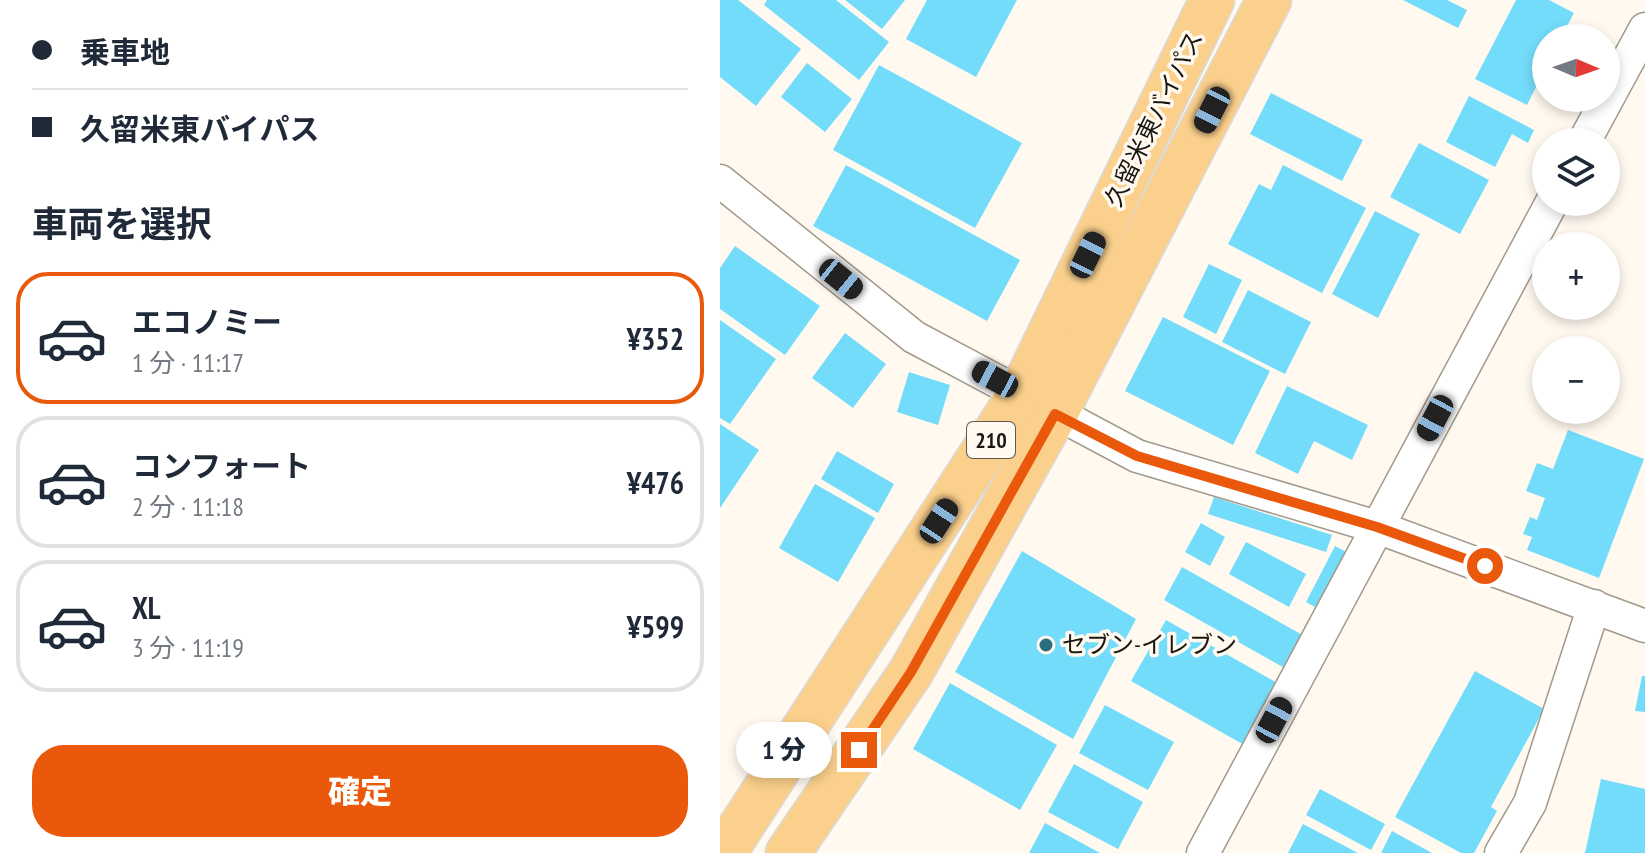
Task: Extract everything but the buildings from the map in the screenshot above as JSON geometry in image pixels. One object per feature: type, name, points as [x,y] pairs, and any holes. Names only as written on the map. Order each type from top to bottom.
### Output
[{"type":"highway","name":"久留米東バイパス","points":[[788,853],[911,672],[1038,404],[1212,0]]},
{"type":"highway","name":"久留米東バイパス","points":[[724,853],[1038,404],[1269,0]]},
{"type":"street","points":[[1592,128],[1645,29]]},
{"type":"street","points":[[720,181],[914,337],[1137,456],[1377,527],[1645,626]]},
{"type":"street","points":[[1203,853],[1544,216]]},
{"type":"street","points":[[1501,853],[1530,803],[1594,606]]},
{"type":"place","name":"セブン-イレブン","points":[[1046,645]]},
{"type":"route","points":[[859,750],[911,672],[1055,414],[1137,456],[1377,527],[1485,566]]}]
